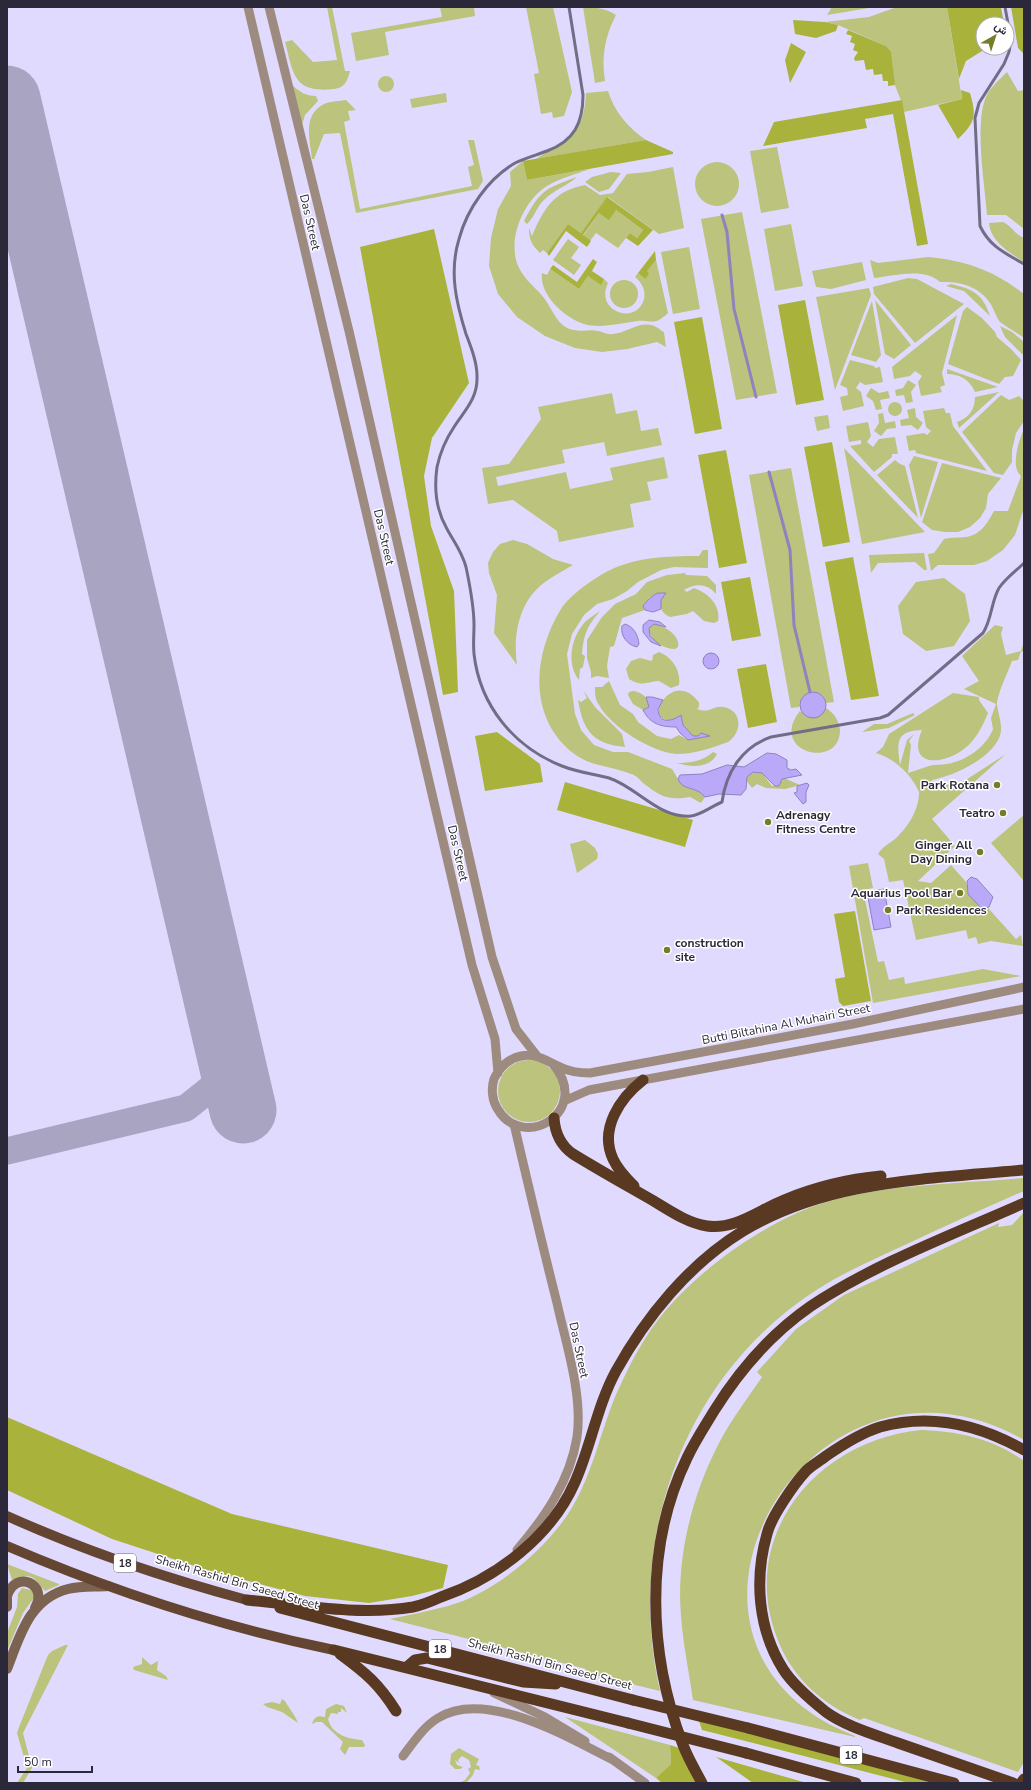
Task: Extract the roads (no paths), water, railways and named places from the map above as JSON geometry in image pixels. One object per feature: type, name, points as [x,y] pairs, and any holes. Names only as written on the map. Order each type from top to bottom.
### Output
[{"type":"highway","points":[[641,1194],[617,1166],[611,1152],[609,1137],[611,1122],[618,1106],[643,1080]]},
{"type":"highway","points":[[554,1118],[556,1133],[568,1150],[641,1194],[690,1221],[705,1226],[718,1226],[740,1221],[784,1200],[836,1184],[889,1176],[929,1178]]},
{"type":"highway","points":[[247,1600],[373,1611],[415,1607],[466,1589],[504,1565],[546,1529],[562,1507],[576,1482],[615,1373],[645,1324],[679,1284],[712,1254],[743,1232],[796,1206],[874,1184],[1024,1170]]},
{"type":"highway","points":[[702,1783],[684,1746],[663,1678],[657,1643],[656,1606],[657,1568],[666,1517],[678,1480],[696,1440],[724,1394],[754,1358],[794,1319],[812,1306],[891,1262],[1024,1203]]},
{"type":"highway","points":[[1013,1783],[880,1736],[827,1713],[803,1692],[783,1670],[770,1643],[762,1614],[759,1595],[761,1562],[767,1532],[785,1499],[807,1471],[842,1445],[879,1428],[924,1421],[961,1424],[994,1434],[1024,1450]]},
{"type":"highway","name":"Sheikh Rashid Bin Saeed Street","points":[[247,1600],[567,1683],[748,1728],[954,1783]]},
{"type":"highway","points":[[334,1650],[372,1678],[396,1711]]},
{"type":"highway","name":"18","points":[[334,1650],[407,1667],[746,1753],[856,1783]]},
{"type":"highway","points":[[407,1667],[415,1660],[427,1658],[523,1682],[544,1685],[567,1683]]},
{"type":"highway","points":[[1022,1783],[1024,1779]]},
{"type":"main road","points":[[7,1512],[29,1526]]},
{"type":"main road","name":"Sheikh Rashid Bin Saeed Street","points":[[7,1516],[114,1559],[205,1589],[247,1600]]},
{"type":"main road","name":"18","points":[[7,1546],[110,1586],[241,1628],[334,1650]]},
{"type":"main road","points":[[7,1607],[7,1595],[14,1584],[22,1581],[30,1582],[36,1588],[39,1595],[35,1609]]},
{"type":"main road","points":[[7,1669],[26,1623],[35,1609],[50,1596],[68,1589],[110,1586]]},
{"type":"street","name":"Das Street","points":[[248,7],[472,965],[495,1038],[498,1073]]},
{"type":"street","name":"Das Street","points":[[269,7],[347,326],[492,958],[516,1029],[537,1056]]},
{"type":"street","name":"Butti Biltahina Al Muhairi Street","points":[[553,1064],[577,1072],[597,1071],[853,1024],[1024,987]]},
{"type":"street","points":[[564,1101],[588,1090],[1024,1009]]},
{"type":"street","points":[[519,1056],[537,1056],[553,1064],[561,1073],[565,1084],[564,1101],[562,1108],[554,1118],[544,1125],[532,1128],[520,1127],[500,1114],[494,1103],[492,1092],[494,1080],[508,1061],[519,1056]]},
{"type":"street","name":"Das Street","points":[[504,1565],[539,1525],[568,1475],[577,1437],[578,1407],[570,1362],[514,1124]]},
{"type":"street","points":[[469,1683],[545,1717],[577,1735],[645,1783]]},
{"type":"street","points":[[403,1756],[426,1727],[438,1717],[456,1711],[477,1708],[504,1712],[533,1722],[613,1760]]},
{"type":"waterway","points":[[722,215],[727,232],[734,309],[756,397]]},
{"type":"waterway","points":[[769,472],[790,550],[794,625],[810,692]]},
{"type":"railway","points":[[569,7],[583,95],[583,105],[579,122],[575,130],[564,142],[547,151],[515,163],[496,177],[488,186],[473,206],[467,217],[459,239],[454,263],[457,299],[462,322],[475,360],[477,384],[470,403],[451,432],[442,451],[437,467],[436,491],[438,507],[443,522],[460,552],[466,567],[473,603],[474,654],[478,673],[484,691],[502,722],[529,748],[545,758],[568,768],[609,778],[619,782],[648,802],[669,813],[679,816],[695,815],[722,802],[727,781],[737,762],[744,754],[761,741],[771,737],[880,718],[888,715],[983,633],[988,622],[996,593],[1008,578],[1024,563]]},
{"type":"railway","points":[[1005,7],[1011,40],[1009,52],[1004,64],[979,103],[975,118],[980,226],[993,244],[1004,253],[1024,264]]},
{"type":"place","name":"Park Rotana","points":[[997,785]]},
{"type":"place","name":"Teatro","points":[[1003,813]]},
{"type":"place","name":"Adrenagy Fitness Centre","points":[[768,822]]},
{"type":"place","name":"Ginger All Day Dining","points":[[980,852]]},
{"type":"place","name":"Aquarius Pool Bar","points":[[960,893]]},
{"type":"place","name":"Park Residences","points":[[888,910]]},
{"type":"place","name":"construction site","points":[[667,950]]}]
